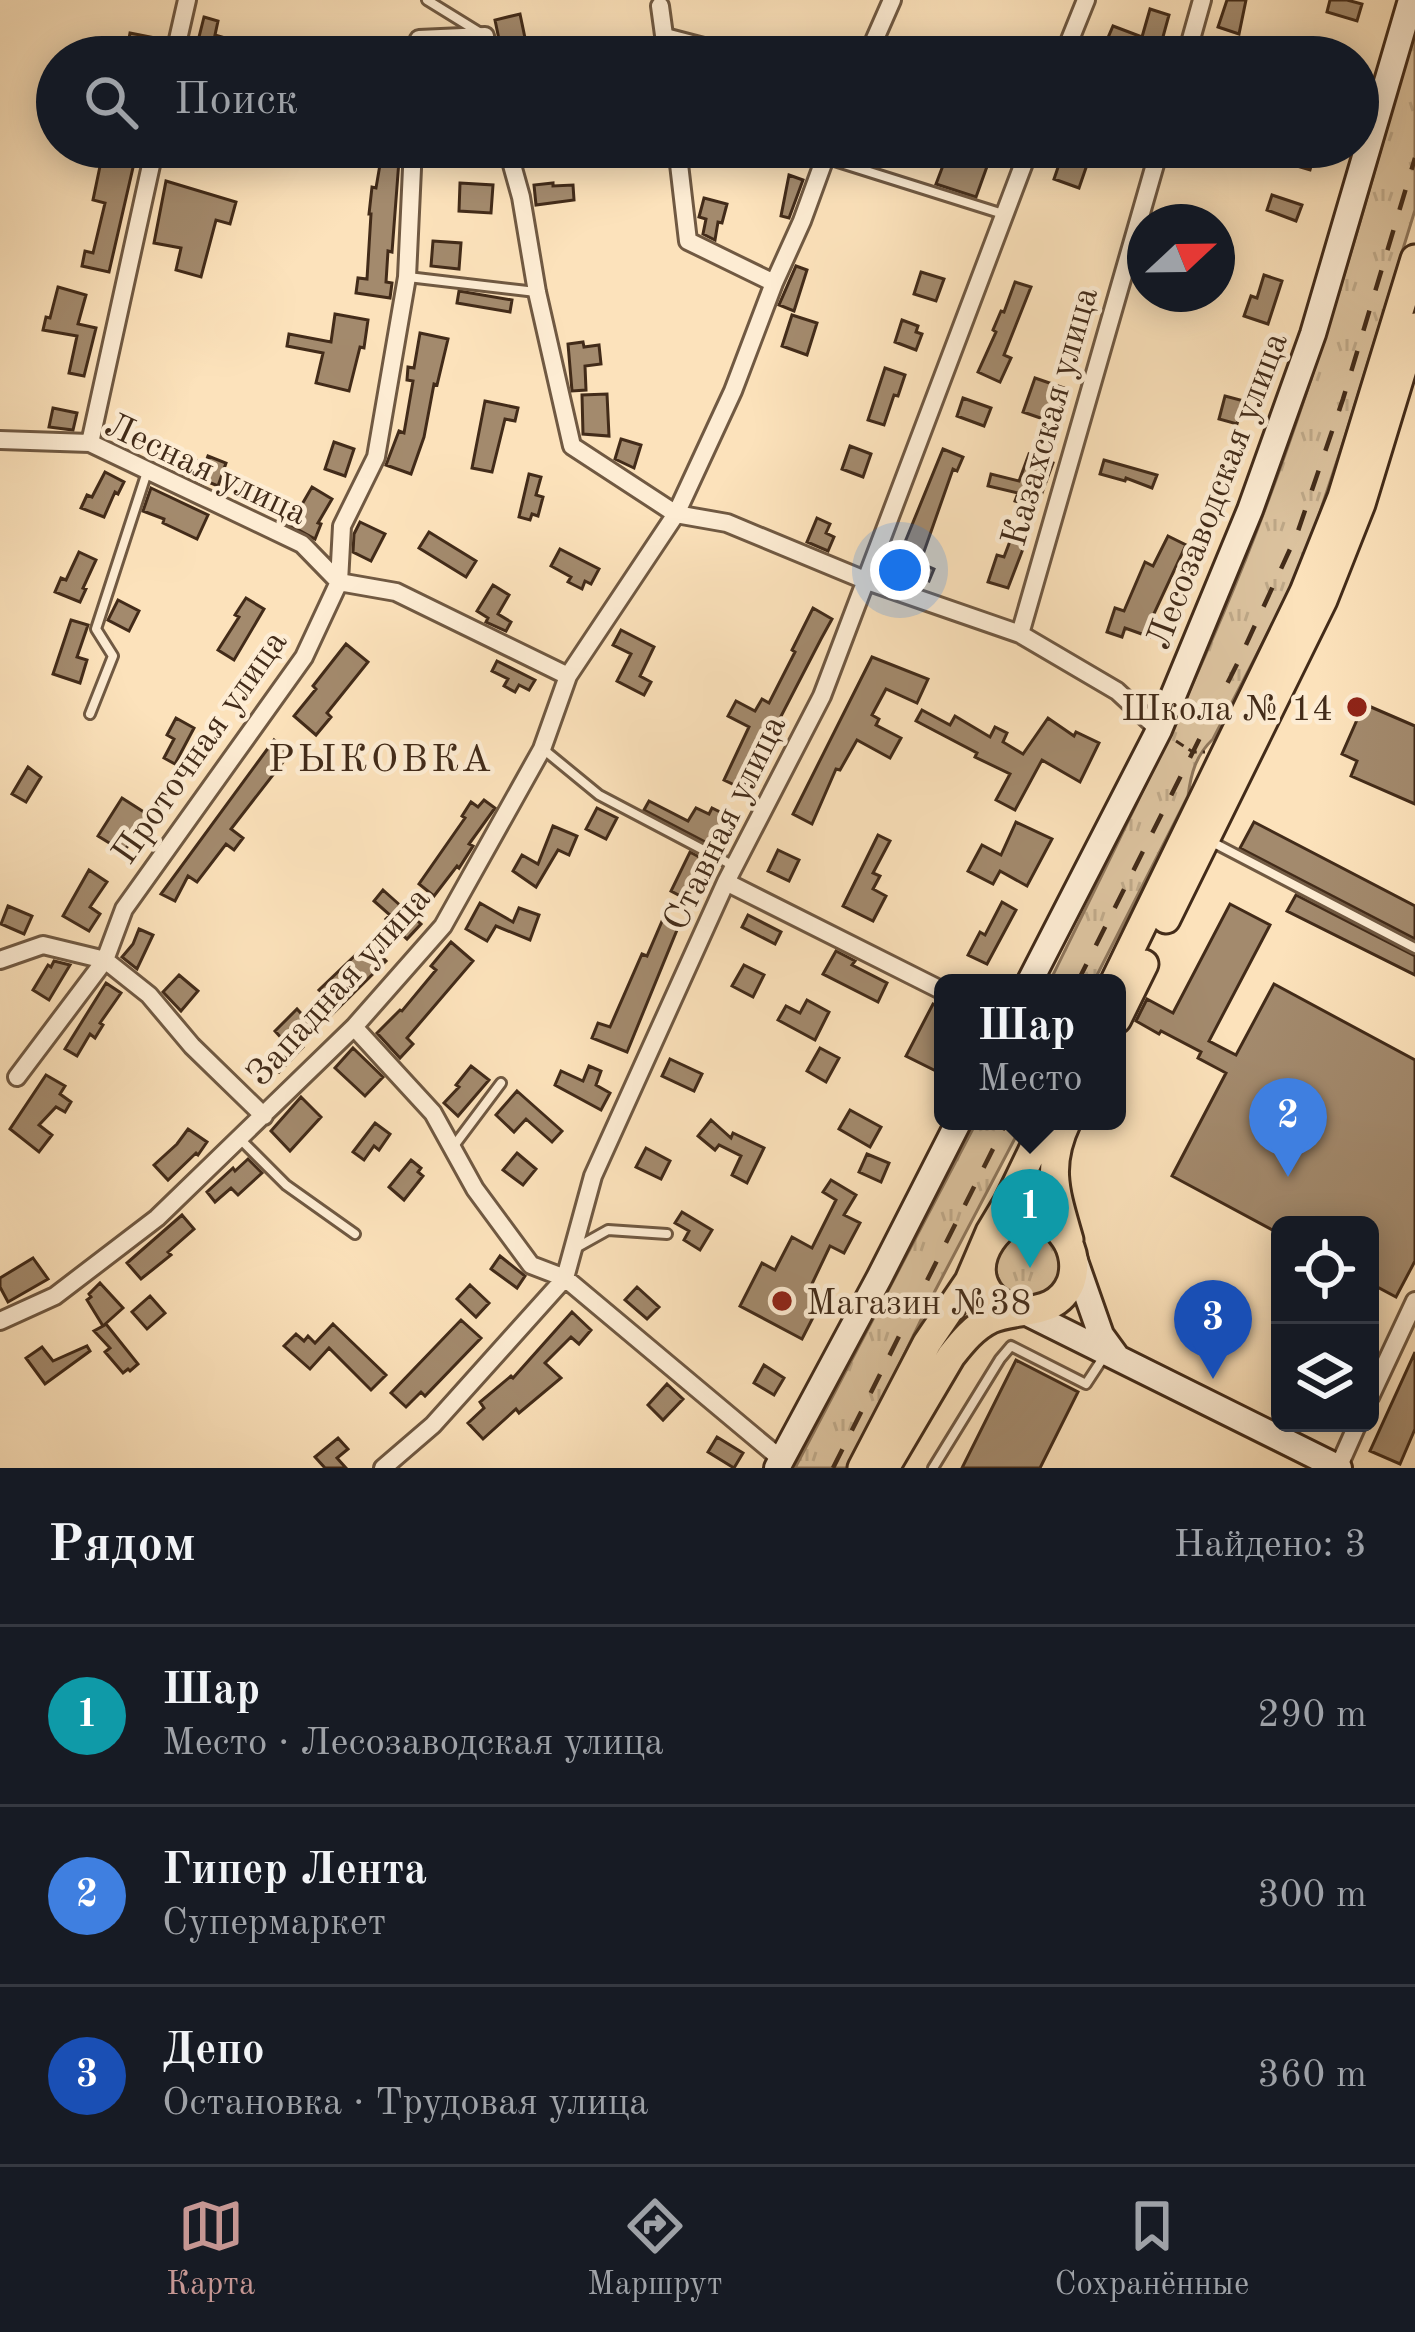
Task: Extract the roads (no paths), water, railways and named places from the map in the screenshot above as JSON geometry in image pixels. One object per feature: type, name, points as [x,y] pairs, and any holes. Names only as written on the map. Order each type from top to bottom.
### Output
[{"type":"main road","points":[[1118,974],[1304,592],[1342,497],[1415,259]]},
{"type":"main road","points":[[1126,1000],[1323,600],[1361,504],[1415,327]]},
{"type":"main road","points":[[1024,1311],[1003,1304],[988,1288],[982,1267],[990,1232],[1043,1130]]},
{"type":"main road","points":[[885,1468],[963,1341],[986,1322],[1042,1309],[1064,1294],[1074,1268],[1053,1173],[1063,1130]]},
{"type":"main road","points":[[862,1468],[927,1343],[969,1281],[986,1246],[1006,1224],[1035,1219],[1061,1233],[1071,1250]]},
{"type":"street","points":[[179,36],[187,0]]},
{"type":"street","points":[[876,36],[892,0]]},
{"type":"street","points":[[1071,36],[1086,0]]},
{"type":"street","points":[[1192,36],[1202,0]]},
{"type":"street","name":"Лесозаводская улица","points":[[1379,111],[1412,0]]},
{"type":"street","points":[[660,6],[664,36]]},
{"type":"street","points":[[90,443],[149,168]]},
{"type":"street","name":"Проточная улица","points":[[17,1077],[105,960],[124,909],[304,657],[339,583],[342,526],[376,457],[407,277],[412,168]]},
{"type":"street","points":[[513,168],[572,446],[676,514],[727,523],[867,581],[1020,634],[1117,691],[1159,730]]},
{"type":"street","points":[[679,168],[688,242],[774,284]]},
{"type":"street","name":"Западная улица","points":[[0,1321],[55,1296],[157,1218],[354,1027],[443,926],[542,748],[568,676],[676,514],[733,391],[821,168]]},
{"type":"street","name":"Ставная улица","points":[[383,1468],[433,1425],[565,1278],[593,1175],[730,874],[822,696],[1022,168]]},
{"type":"street","name":"Казахская улица","points":[[1020,634],[1154,168]]},
{"type":"street","name":"Лесозаводская улица","points":[[1034,974],[1159,730],[1250,510],[1313,334],[1362,168]]},
{"type":"street","name":"Лесная улица","points":[[0,440],[90,443],[302,544],[339,583]]},
{"type":"street","points":[[339,583],[396,592],[568,676]]},
{"type":"street","points":[[730,874],[934,986]]},
{"type":"street","points":[[2,956],[43,945],[105,960],[148,995],[191,1046],[264,1116]]},
{"type":"street","points":[[354,1027],[433,1113],[475,1189],[530,1265],[565,1278],[779,1464],[954,1130]]},
{"type":"street","points":[[1071,1250],[1112,1356]]},
{"type":"street","points":[[1379,1378],[1415,1300]]},
{"type":"street","points":[[1024,1311],[1339,1468],[1354,1432]]},
{"type":"lane","points":[[428,0],[485,36]]},
{"type":"lane","points":[[664,32],[679,36]]},
{"type":"lane","points":[[871,168],[1005,214]]},
{"type":"lane","points":[[407,277],[537,292]]},
{"type":"lane","points":[[90,714],[113,656],[96,629],[147,471]]},
{"type":"lane","points":[[542,748],[599,795],[730,874]]},
{"type":"lane","points":[[1206,838],[1415,948]]},
{"type":"lane","points":[[452,1148],[501,1083]]},
{"type":"lane","points":[[240,1139],[286,1185],[355,1234]]},
{"type":"lane","points":[[573,1250],[608,1230],[667,1234]]},
{"type":"lane","points":[[933,1468],[1011,1346],[1086,1384],[1112,1356]]},
{"type":"railway","points":[[1082,974],[1297,534],[1415,158]]},
{"type":"railway","points":[[833,1468],[1002,1130]]},
{"type":"place","name":"Школа № 14","points":[[1357,707]]},
{"type":"place","name":"Гипер Лента","points":[[1288,1177]]},
{"type":"place","name":"Шар","points":[[1030,1268]]},
{"type":"place","name":"Магазин №38","points":[[782,1301]]},
{"type":"place","name":"Депо","points":[[1213,1379]]},
{"type":"district","name":"РЫКОВКА","points":[[381,757]]}]
